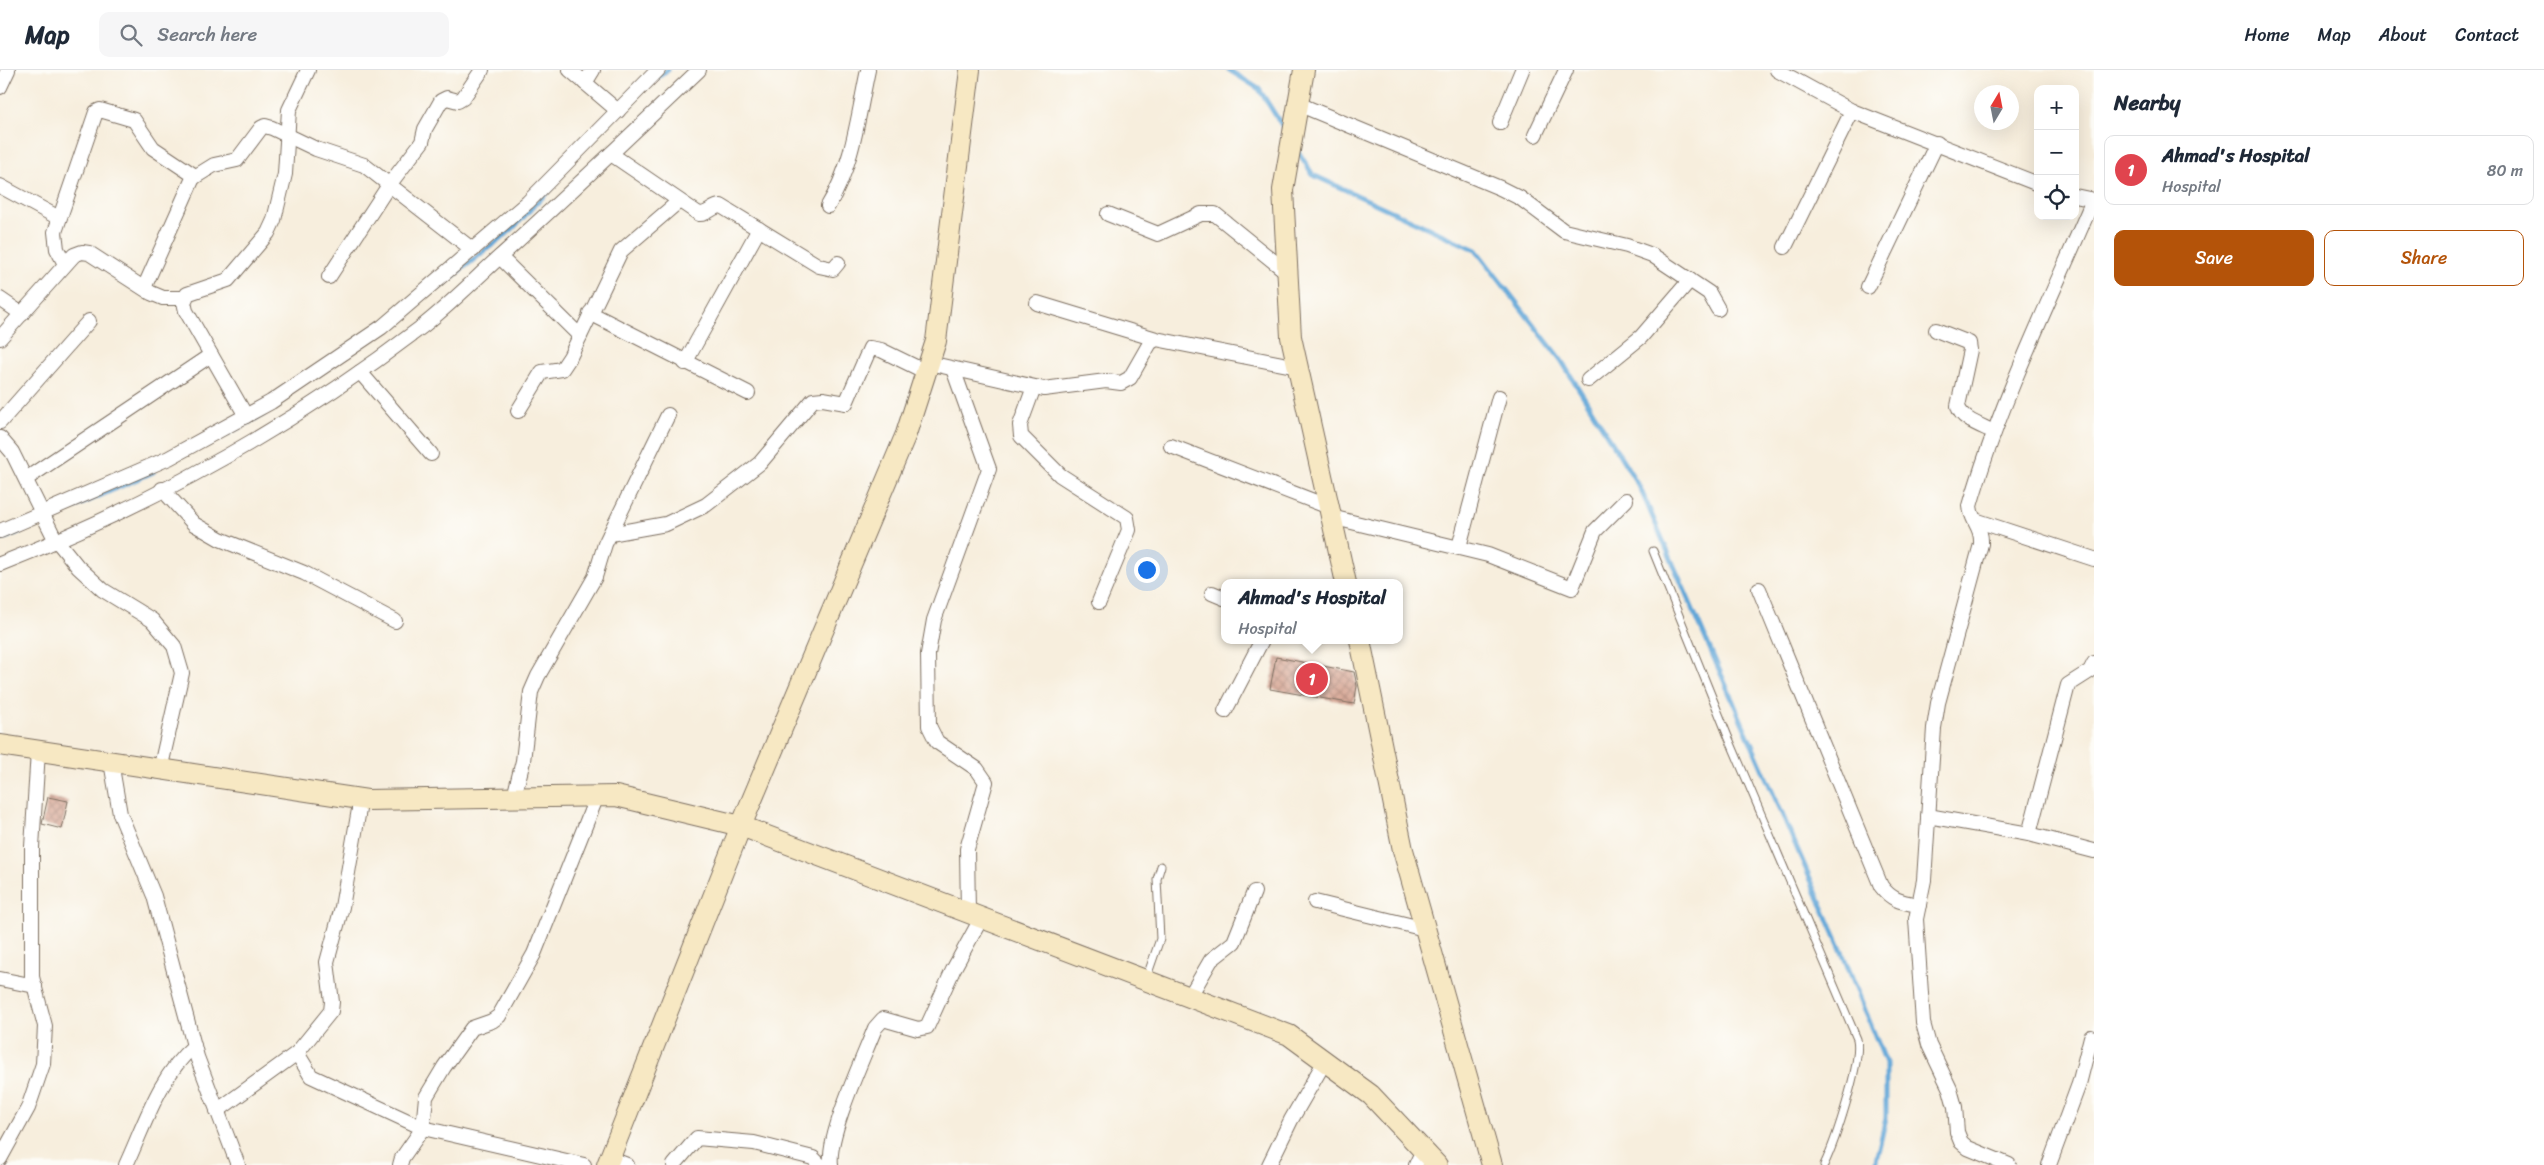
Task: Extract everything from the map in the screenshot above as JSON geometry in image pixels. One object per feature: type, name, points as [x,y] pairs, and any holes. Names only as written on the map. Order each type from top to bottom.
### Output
[{"type":"street","points":[[0,86],[8,70]]},
{"type":"street","points":[[246,416],[186,311],[184,302],[193,291],[228,280],[268,233],[274,220],[284,179],[290,110],[305,76],[294,70]]},
{"type":"street","points":[[329,277],[389,185],[422,142],[425,129],[441,101],[447,98],[458,101],[463,98],[482,70]]},
{"type":"street","points":[[570,70],[618,111]]},
{"type":"street","points":[[585,83],[593,70]]},
{"type":"street","points":[[0,531],[44,514],[170,458],[271,402],[386,324],[528,202],[658,70]]},
{"type":"street","points":[[0,564],[162,489],[244,448],[360,372],[421,327],[500,257],[699,70]]},
{"type":"street","points":[[828,206],[839,187],[847,167],[868,70]]},
{"type":"street","points":[[614,1163],[741,826],[906,434],[928,368],[936,341],[970,70]]},
{"type":"street","points":[[1304,70],[1283,190],[1291,337],[1345,579]]},
{"type":"street","points":[[1500,123],[1522,70]]},
{"type":"street","points":[[1536,135],[1566,70]]},
{"type":"street","points":[[1777,70],[1852,111],[2034,182]]},
{"type":"street","points":[[65,264],[55,242],[55,232],[96,112],[100,110],[134,120],[153,148],[192,174],[193,178]]},
{"type":"street","points":[[1297,111],[1500,188],[1520,198],[1564,231],[1642,250],[1709,293],[1718,309]]},
{"type":"street","points":[[1785,248],[1852,111]]},
{"type":"street","points":[[144,288],[193,178],[214,165],[237,160],[261,128],[265,126],[316,149],[364,165],[473,250]]},
{"type":"street","points":[[1868,287],[1937,144]]},
{"type":"street","points":[[611,154],[678,202],[699,214],[703,214],[716,206],[721,206],[819,266],[833,269],[838,263]]},
{"type":"street","points":[[0,186],[59,218]]},
{"type":"street","points":[[2009,1165],[1968,1148],[1961,1142],[1957,1132],[1955,1107],[1950,1089],[1929,1045],[1923,1023],[1916,933],[1924,880],[1934,728],[1938,703],[1981,544],[1982,534],[1971,514],[1970,506],[1994,432],[2094,200],[2079,197]]},
{"type":"street","points":[[518,411],[542,372],[562,369],[621,251],[678,202]]},
{"type":"street","points":[[1108,214],[1158,234],[1201,214],[1215,214],[1288,273]]},
{"type":"street","points":[[686,363],[759,230]]},
{"type":"street","points":[[0,338],[65,264],[74,255],[82,252],[89,253],[144,288],[164,298],[186,298]]},
{"type":"street","points":[[500,257],[580,336]]},
{"type":"street","points":[[1588,380],[1641,337],[1690,280]]},
{"type":"street","points":[[0,299],[22,314]]},
{"type":"street","points":[[1037,303],[1156,339],[1298,367]]},
{"type":"street","points":[[590,313],[748,393]]},
{"type":"street","points":[[0,422],[89,321]]},
{"type":"street","points":[[1936,330],[1969,343],[1970,350],[1958,406],[1959,412],[1994,432]]},
{"type":"street","points":[[610,534],[666,524],[706,505],[760,463],[814,400],[823,398],[846,403],[870,348],[881,350],[928,368],[953,369],[1034,387],[1054,389],[1106,381],[1127,382],[1150,343],[1156,339]]},
{"type":"street","points":[[26,479],[211,355]]},
{"type":"street","points":[[831,1165],[830,1152],[842,1112],[875,1028],[884,1019],[918,1028],[927,1027],[975,915],[967,849],[986,782],[977,769],[937,742],[929,726],[928,654],[934,620],[988,469],[953,369]]},
{"type":"street","points":[[360,372],[431,454]]},
{"type":"street","points":[[1034,387],[1020,425],[1021,436],[1060,475],[1127,518],[1130,524],[1099,602]]},
{"type":"street","points":[[1458,547],[1499,398]]},
{"type":"street","points":[[514,797],[523,761],[530,692],[595,577],[610,534],[668,415]]},
{"type":"street","points":[[0,438],[12,452],[56,539],[78,567],[103,590],[152,620],[174,646],[182,673],[160,770]]},
{"type":"street","points":[[1171,446],[1330,512],[1498,559],[1572,588],[1595,531],[1626,500]]},
{"type":"street","points":[[162,489],[194,524],[220,539],[304,573],[394,622]]},
{"type":"street","points":[[1975,520],[2094,559]]},
{"type":"street","points":[[1759,589],[1881,886],[1888,896],[1896,902],[1919,906]]},
{"type":"street","points":[[1225,711],[1260,644]]},
{"type":"street","points":[[1361,644],[1403,850],[1492,1165]]},
{"type":"street","points":[[2029,834],[2068,685],[2090,671],[2094,663]]},
{"type":"street","points":[[0,745],[361,798],[616,796],[741,826],[1288,1035],[1371,1095],[1419,1157],[1437,1165]]},
{"type":"street","points":[[0,1159],[6,1137],[28,1108],[43,1064],[45,1026],[32,976],[32,848],[38,751]]},
{"type":"street","points":[[111,762],[120,814],[154,896],[194,1046],[238,1165]]},
{"type":"street","points":[[400,1165],[402,1158],[423,1128],[426,1097],[444,1067],[472,1028],[492,1021],[499,1016],[534,954],[598,796]]},
{"type":"street","points":[[217,1111],[297,1053],[331,1011],[332,1002],[327,962],[344,897],[361,798]]},
{"type":"street","points":[[1928,816],[2029,834],[2094,851]]},
{"type":"street","points":[[1190,996],[1211,960],[1234,942],[1254,892]]},
{"type":"street","points":[[1315,902],[1425,929]]},
{"type":"street","points":[[0,979],[35,986]]},
{"type":"street","points":[[2050,1165],[2079,1084],[2091,1037]]},
{"type":"street","points":[[126,1165],[167,1076],[180,1059],[194,1046]]},
{"type":"street","points":[[297,1053],[311,1076],[423,1128],[584,1165]]},
{"type":"street","points":[[1270,1165],[1291,1120],[1325,1061]]},
{"type":"street","points":[[674,1165],[697,1138],[754,1143],[813,1158],[820,1165]]},
{"type":"lane","points":[[1653,550],[1727,734],[1857,1039],[1858,1055],[1835,1138],[1824,1165]]},
{"type":"lane","points":[[1145,980],[1160,939],[1157,879],[1161,866]]},
{"type":"building","points":[[1276,657],[1354,672],[1357,686],[1354,704],[1270,689]]},
{"type":"building","points":[[48,797],[68,801],[62,829],[42,824]]},
{"type":"waterway","points":[[658,77],[668,70]]},
{"type":"waterway","points":[[1229,70],[1259,89],[1286,132]]},
{"type":"waterway","points":[[1296,148],[1313,175],[1476,250],[1561,360],[1640,488],[1840,947],[1886,1063],[1886,1118],[1875,1165]]},
{"type":"waterway","points":[[439,287],[511,230],[552,187]]},
{"type":"waterway","points":[[207,444],[263,414]]},
{"type":"waterway","points":[[0,540],[153,472]]},
{"type":"place","name":"Ahmad's Hospital","points":[[1312,679]]}]
